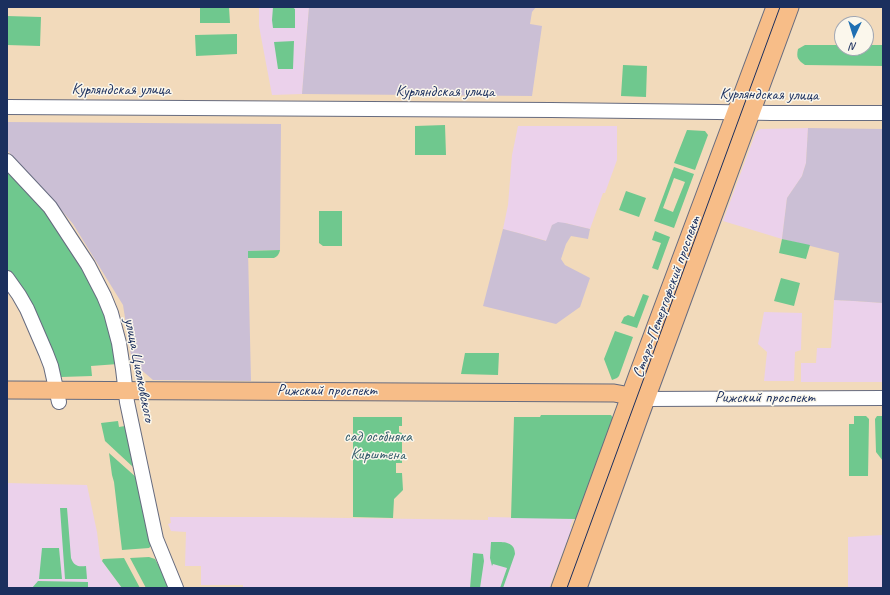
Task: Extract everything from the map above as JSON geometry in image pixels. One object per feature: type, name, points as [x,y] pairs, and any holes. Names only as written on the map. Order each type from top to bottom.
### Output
[{"type":"main road","name":"Старо-Петергофский проспект","points":[[744,112],[775,7]]},
{"type":"main road","name":"Старо-Петергофский проспект","points":[[578,588],[635,399],[638,374],[744,112],[790,7]]},
{"type":"main road","name":"Рижский проспект","points":[[7,390],[57,396]]},
{"type":"main road","name":"Рижский проспект","points":[[7,401],[57,396],[606,393],[614,393],[635,399]]},
{"type":"main road","name":"Старо-Петергофский проспект","points":[[560,588],[635,399]]},
{"type":"street","name":"Курляндская улица","points":[[7,107],[883,113]]},
{"type":"street","name":"улица Циолковского","points":[[7,161],[50,207],[88,265],[99,285],[111,313],[124,369],[126,396],[156,539],[176,588]]},
{"type":"street","points":[[7,278],[32,319],[51,366],[57,396]]},
{"type":"street","name":"Рижский проспект","points":[[635,399],[883,398]]},
{"type":"shaded area","points":[[259,7],[309,7],[302,94],[272,95],[259,26]]},
{"type":"shaded area","points":[[309,7],[536,7],[532,12],[530,24],[542,26],[532,96],[302,94]]},
{"type":"shaded area","points":[[7,122],[281,124],[280,250],[248,251],[251,381],[153,380],[132,362],[123,305],[73,224],[48,194],[7,150]]},
{"type":"shaded area","points":[[518,126],[617,126],[617,160],[590,229],[565,223],[552,225],[547,241],[503,229],[508,205],[512,155]]},
{"type":"shaded area","points":[[808,128],[806,163],[802,176],[787,198],[782,239],[723,221],[756,132],[760,129]]},
{"type":"shaded area","points":[[808,128],[883,129],[883,303],[834,300],[839,253],[782,239],[787,198],[802,176],[806,163]]},
{"type":"shaded area","points":[[558,222],[590,229],[588,239],[571,236],[566,244],[561,259],[565,265],[590,278],[580,307],[556,324],[483,306],[503,229],[546,241],[552,225]]},
{"type":"shaded area","points":[[834,300],[883,303],[883,382],[801,382],[801,363],[816,363],[817,348],[831,348]]},
{"type":"shaded area","points":[[764,312],[802,313],[801,350],[795,352],[794,381],[764,381],[767,352],[758,344]]},
{"type":"shaded area","points":[[7,483],[87,485],[97,532],[100,557],[122,588],[7,588]]},
{"type":"shaded area","points":[[170,517],[488,520],[488,517],[573,519],[570,527],[572,528],[549,588],[243,588],[243,585],[201,585],[201,566],[185,566],[186,532],[171,531],[168,524],[171,523]]},
{"type":"shaded area","points":[[883,535],[883,588],[848,588],[848,537]]},
{"type":"green space","points":[[200,7],[229,7],[230,23],[200,23]]},
{"type":"green space","points":[[273,7],[292,7],[295,9],[295,28],[273,28]]},
{"type":"green space","points":[[7,16],[41,17],[40,46],[7,45]]},
{"type":"green space","points":[[237,34],[237,54],[196,56],[195,35]]},
{"type":"green space","points":[[294,41],[293,69],[278,69],[274,42]]},
{"type":"green space","points":[[805,45],[834,45],[834,56],[874,56],[874,45],[883,45],[883,66],[805,65],[797,57],[798,49]]},
{"type":"green space","points":[[623,65],[647,66],[646,97],[621,96]]},
{"type":"green space","points":[[445,125],[446,155],[415,155],[415,126]]},
{"type":"green space","points":[[687,130],[705,131],[708,135],[695,170],[674,163]]},
{"type":"green space","points":[[674,167],[694,174],[674,228],[654,221]],"holes":[[[674,178],[685,182],[673,212],[663,208]]]},
{"type":"green space","points":[[7,169],[61,231],[102,303],[118,364],[91,366],[92,376],[61,377],[60,372],[58,372],[16,280],[7,269]]},
{"type":"green space","points":[[626,191],[646,198],[639,217],[619,210]]},
{"type":"green space","points":[[319,211],[342,211],[342,246],[323,246],[319,243]]},
{"type":"green space","points":[[655,231],[670,237],[658,270],[652,268],[661,243],[652,240]]},
{"type":"green space","points":[[782,239],[810,245],[806,259],[779,253]]},
{"type":"green space","points":[[280,250],[278,255],[274,258],[248,258],[248,251]]},
{"type":"green space","points":[[781,278],[800,283],[794,306],[774,301]]},
{"type":"green space","points":[[643,294],[649,296],[637,328],[621,323],[624,317],[628,315],[634,317]]},
{"type":"green space","points":[[615,331],[633,337],[619,376],[612,380],[604,359]]},
{"type":"green space","points":[[465,353],[499,353],[498,375],[461,374]]},
{"type":"green space","points":[[541,415],[611,415],[613,418],[576,519],[511,518],[514,417],[540,417]]},
{"type":"green space","points":[[854,416],[866,416],[869,419],[868,476],[849,476],[849,424],[854,424]]},
{"type":"green space","points":[[877,416],[883,416],[883,461],[876,452],[875,419]]},
{"type":"green space","name":"сад особняка Кирштена","points":[[353,417],[402,417],[402,426],[399,426],[399,432],[402,433],[402,463],[396,463],[396,473],[402,473],[403,490],[394,499],[393,518],[353,517]]},
{"type":"green space","points":[[118,421],[119,427],[125,426],[133,467],[105,441],[101,423]]},
{"type":"green space","points":[[109,453],[137,478],[152,545],[149,548],[122,550]]},
{"type":"green space","points":[[60,508],[67,508],[71,558],[73,563],[86,566],[87,579],[65,579]]},
{"type":"green space","points":[[491,542],[507,543],[513,546],[514,549],[515,554],[503,588],[500,588],[507,568],[493,564],[492,566],[490,558]]},
{"type":"green space","points":[[42,548],[59,548],[62,579],[39,579]]},
{"type":"green space","points":[[473,553],[483,554],[484,561],[480,588],[470,588]]},
{"type":"green space","points":[[149,557],[155,559],[170,588],[146,588],[130,558]]},
{"type":"green space","points":[[124,558],[140,588],[122,588],[102,561],[103,559]]},
{"type":"green space","points":[[38,581],[88,582],[88,588],[32,588]]},
{"type":"tram line","points":[[567,588],[780,7]]}]
